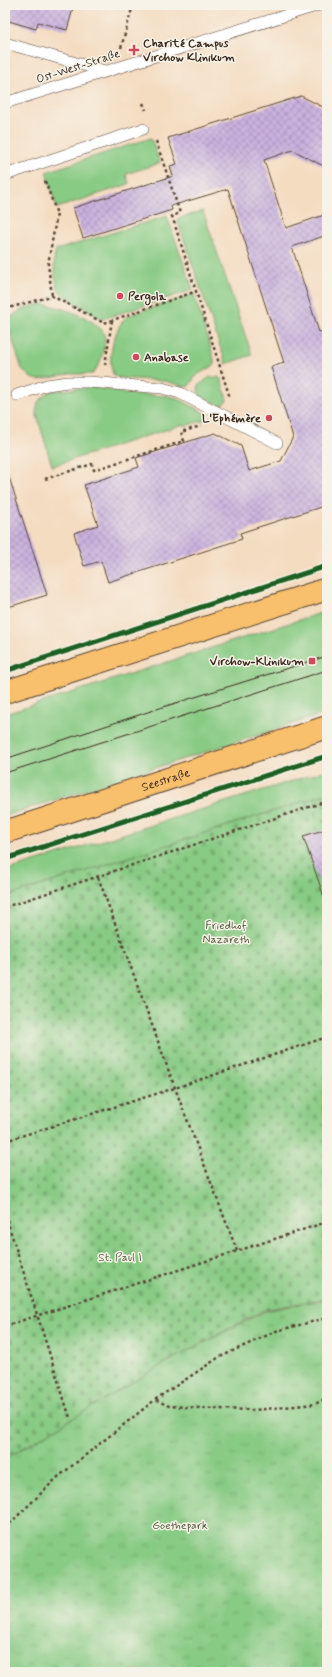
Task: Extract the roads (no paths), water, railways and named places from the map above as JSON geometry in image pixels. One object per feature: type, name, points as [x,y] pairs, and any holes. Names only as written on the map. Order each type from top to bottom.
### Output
[{"type":"main road","points":[[5,692],[327,589]]},
{"type":"main road","name":"Seestraße","points":[[5,832],[327,727]]},
{"type":"lane","name":"Ost-West-Straße","points":[[5,103],[320,5]]},
{"type":"lane","points":[[5,43],[106,71]]},
{"type":"lane","points":[[5,174],[143,129]]},
{"type":"lane","points":[[17,395],[47,385],[68,382],[162,388],[180,393],[277,444]]},
{"type":"tram line","points":[[5,759],[163,707],[327,656]]},
{"type":"tram line","points":[[5,773],[327,670]]},
{"type":"place","name":"Charité Campus Virchow Klinikum","points":[[134,50]]},
{"type":"place","name":"Pergola","points":[[120,296]]},
{"type":"place","name":"Anabase","points":[[136,357]]},
{"type":"place","name":"L'Ephémère","points":[[269,418]]},
{"type":"place","name":"Virchow-Klinikum","points":[[312,661]]},
{"type":"park label","name":"Friedhof Nazareth","points":[[226,932]]},
{"type":"park label","name":"St. Paul I","points":[[120,1257]]},
{"type":"park label","name":"Goethepark","points":[[180,1525]]}]
